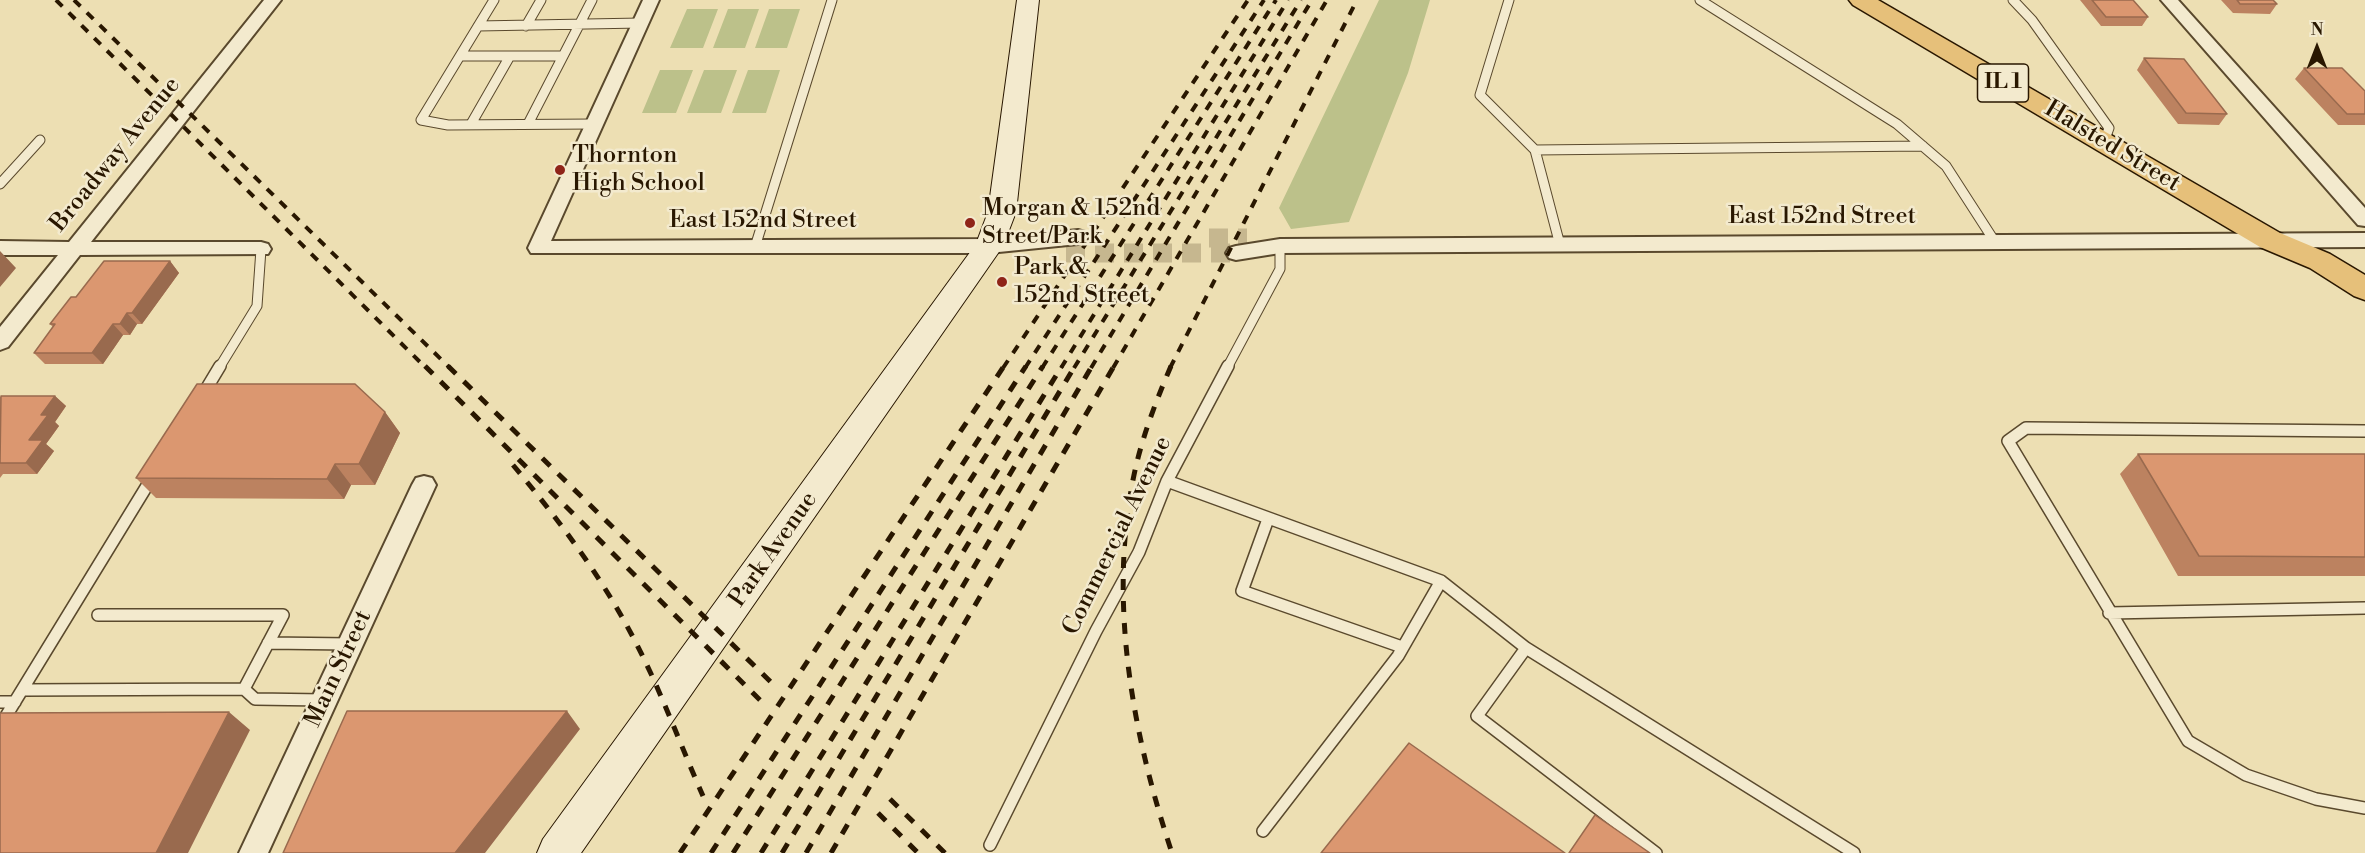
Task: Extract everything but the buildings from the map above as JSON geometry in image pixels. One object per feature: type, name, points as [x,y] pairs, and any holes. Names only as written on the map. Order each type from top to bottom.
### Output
[{"type":"main road","name":"Halsted Street","points":[[1861,0],[2270,240],[2320,261],[2365,290]]},
{"type":"main road","name":"Halsted Street","points":[[2270,240],[2296,265],[2365,312]]},
{"type":"street","name":"Broadway Avenue","points":[[0,342],[273,0]]},
{"type":"street","points":[[594,124],[651,0]]},
{"type":"street","name":"Park Avenue","points":[[557,853],[988,246],[1002,212],[1028,0]]},
{"type":"street","points":[[2169,0],[2365,220]]},
{"type":"street","name":"East 152nd Street","points":[[594,124],[538,248],[1072,245]]},
{"type":"street","name":"East 152nd Street","points":[[1242,246],[2365,240]]},
{"type":"street","points":[[0,248],[261,249]]},
{"type":"street","name":"Main Street","points":[[253,853],[424,485]]},
{"type":"lane","points":[[494,0],[421,120],[432,124],[594,124]]},
{"type":"lane","points":[[526,26],[541,0]]},
{"type":"lane","points":[[528,124],[591,0]]},
{"type":"lane","points":[[755,247],[832,0]]},
{"type":"lane","points":[[1509,0],[1502,16],[1480,95],[1535,150],[1560,245]]},
{"type":"lane","points":[[1700,0],[1897,123],[1946,166],[1995,242]]},
{"type":"lane","points":[[2013,0],[2032,20],[2109,128],[2104,142]]},
{"type":"lane","points":[[478,26],[578,26],[641,23]]},
{"type":"lane","points":[[460,56],[563,56]]},
{"type":"lane","points":[[471,124],[510,56]]},
{"type":"lane","points":[[0,184],[40,140]]},
{"type":"lane","points":[[1535,150],[1923,147]]},
{"type":"lane","name":"Commercial Avenue","points":[[990,845],[1096,631],[1139,552],[1167,481],[1280,269],[1280,246]]},
{"type":"lane","points":[[195,407],[257,306],[261,249]]},
{"type":"lane","points":[[2365,431],[2026,428],[2008,441],[2109,613],[2188,741],[2246,774],[2316,799],[2365,808]]},
{"type":"lane","points":[[0,726],[158,468]]},
{"type":"lane","points":[[1167,481],[1441,581],[1526,648],[1854,853]]},
{"type":"lane","points":[[1268,519],[1242,591],[1402,646]]},
{"type":"lane","points":[[1263,831],[1398,656],[1441,581]]},
{"type":"lane","points":[[2109,613],[2365,608]]},
{"type":"lane","points":[[98,615],[283,615],[244,689]]},
{"type":"lane","points":[[268,643],[350,644]]},
{"type":"lane","points":[[1526,648],[1477,716],[1656,853]]},
{"type":"lane","points":[[22,690],[244,689],[255,699],[324,700]]},
{"type":"lane","points":[[0,702],[15,702]]},
{"type":"green space","points":[[1379,0],[1430,0],[1408,73],[1349,222],[1291,229],[1279,208]]},
{"type":"green space","points":[[687,9],[718,9],[703,48],[670,48]]},
{"type":"green space","points":[[728,9],[759,9],[745,48],[713,48]]},
{"type":"green space","points":[[769,9],[800,9],[787,48],[755,48]]},
{"type":"green space","points":[[660,70],[693,70],[676,113],[642,113]]},
{"type":"green space","points":[[704,70],[737,70],[721,113],[687,113]]},
{"type":"green space","points":[[748,70],[780,70],[766,113],[732,113]]},
{"type":"tunnel","points":[[1209,238],[1247,238]]},
{"type":"tunnel","points":[[1066,253],[1236,253]]},
{"type":"railway","points":[[56,0],[426,368]]},
{"type":"railway","points":[[74,0],[450,368]]},
{"type":"railway","points":[[1003,368],[1248,0]]},
{"type":"railway","points":[[1025,368],[1264,0]]},
{"type":"railway","points":[[1042,368],[1276,0]]},
{"type":"railway","points":[[1061,368],[1288,0]]},
{"type":"railway","points":[[1074,368],[1301,0]]},
{"type":"railway","points":[[1091,368],[1312,0]]},
{"type":"railway","points":[[1113,368],[1327,0]]},
{"type":"railway","points":[[1171,366],[1357,0]]},
{"type":"railway","points":[[425,366],[764,704]]},
{"type":"railway","points":[[448,366],[777,688]]},
{"type":"railway","points":[[680,853],[1004,366]]},
{"type":"railway","points":[[711,853],[1026,366]]},
{"type":"railway","points":[[733,853],[1043,366]]},
{"type":"railway","points":[[761,853],[1062,366]]},
{"type":"railway","points":[[782,853],[1075,366]]},
{"type":"railway","points":[[806,853],[1092,366]]},
{"type":"railway","points":[[831,853],[1114,366]]},
{"type":"railway","points":[[1171,366],[1150,419],[1137,461],[1127,522],[1123,570],[1128,666],[1136,714],[1146,761],[1172,853]]},
{"type":"railway","points":[[513,465],[579,550],[622,617],[653,679],[703,796]]},
{"type":"railway","points":[[890,799],[945,853]]},
{"type":"railway","points":[[878,813],[918,853]]},
{"type":"place","name":"Thornton High School","points":[[560,170]]},
{"type":"place","name":"Morgan & 152nd Street/Park","points":[[970,223]]},
{"type":"place","name":"Park & 152nd Street","points":[[1002,282]]}]
